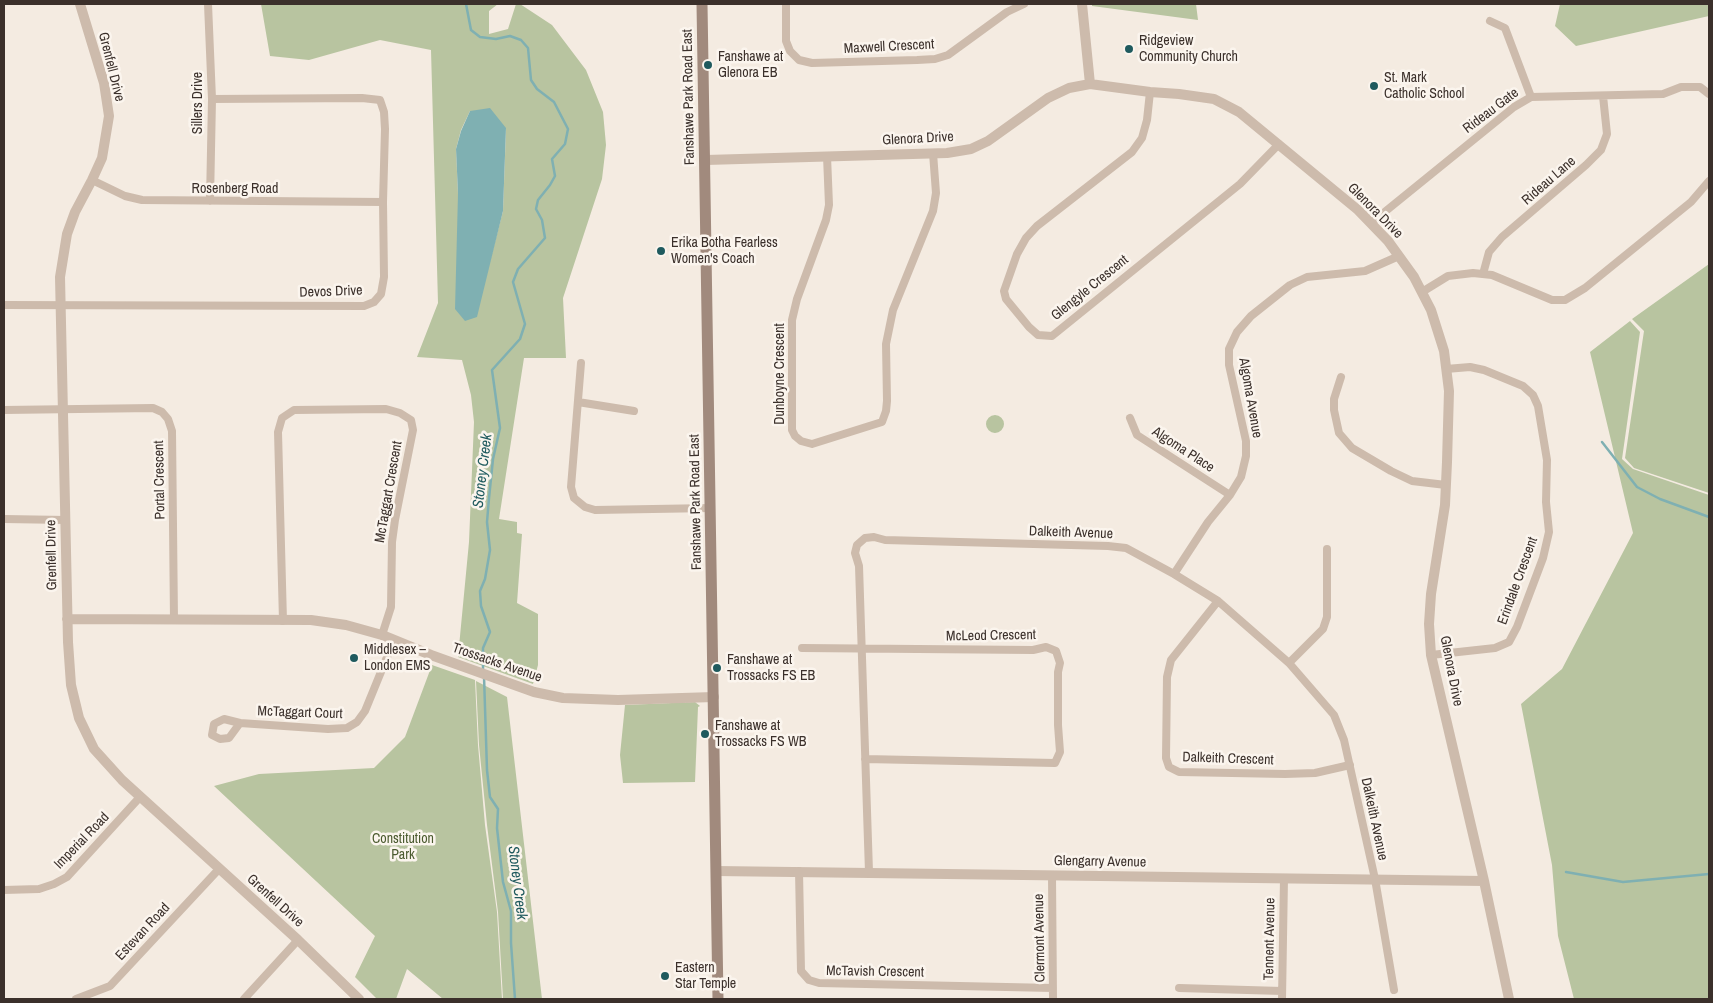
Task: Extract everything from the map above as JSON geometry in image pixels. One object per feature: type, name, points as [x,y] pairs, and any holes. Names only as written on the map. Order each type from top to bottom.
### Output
[{"type":"main road","name":"Fanshawe Park Road East","points":[[702,4],[718,999]]},
{"type":"street","name":"Grenfell Drive","points":[[80,4],[104,83],[109,116],[102,158],[75,212],[66,240],[60,277],[67,619],[71,685],[79,718],[94,749],[122,780],[298,940],[359,999]]},
{"type":"street","name":"Sillers Drive","points":[[208,4],[212,99],[210,201]]},
{"type":"street","name":"Maxwell Crescent","points":[[786,4],[786,41],[790,51],[800,60],[812,63],[917,60],[948,55],[1007,12],[1024,4]]},
{"type":"street","points":[[1082,4],[1090,84]]},
{"type":"street","points":[[1490,21],[1505,28],[1531,97]]},
{"type":"street","name":"Glenora Drive","points":[[706,160],[933,154],[971,149],[988,141],[1048,98],[1068,88],[1090,84],[1214,99],[1239,112],[1371,223],[1388,241],[1414,277],[1431,310],[1444,352],[1449,391],[1446,485],[1445,505],[1431,594],[1429,624],[1431,655],[1484,881],[1509,999]]},
{"type":"street","name":"Rideau Gate","points":[[1371,223],[1514,107],[1531,97],[1663,94],[1681,87],[1700,87],[1709,94]]},
{"type":"street","name":"Glengyle Crescent","points":[[1150,92],[1147,120],[1142,138],[1132,152],[1037,226],[1026,238],[1017,254],[1004,291],[1006,299],[1038,335],[1052,336],[1240,184],[1279,144]]},
{"type":"street","name":"Rideau Lane","points":[[1483,274],[1489,252],[1502,237],[1601,150],[1607,134],[1604,96]]},
{"type":"street","name":"Devos Drive","points":[[4,305],[364,306],[374,302],[381,294],[384,285],[383,202],[385,129],[384,112],[380,100],[362,98],[212,99]]},
{"type":"street","name":"Dunboyne Crescent","points":[[827,156],[829,205],[826,220],[797,299],[792,320],[792,430],[801,441],[812,444],[882,422],[887,402],[886,344],[893,310],[933,211],[936,193],[933,154]]},
{"type":"street","name":"Rosenberg Road","points":[[92,180],[125,196],[142,200],[383,202]]},
{"type":"street","points":[[1422,292],[1448,276],[1473,273],[1492,275],[1552,300],[1565,300],[1584,288],[1691,202],[1709,181]]},
{"type":"street","name":"Algoma Avenue","points":[[1174,574],[1208,522],[1230,495],[1240,477],[1246,456],[1246,441],[1230,365],[1229,349],[1237,332],[1250,316],[1290,285],[1307,278],[1365,271],[1399,256]]},
{"type":"street","points":[[581,363],[571,487],[574,498],[585,507],[595,510],[711,508]]},
{"type":"street","name":"Erindale Crescent","points":[[1431,655],[1495,648],[1509,642],[1517,627],[1543,558],[1549,532],[1546,502],[1547,460],[1538,406],[1532,395],[1523,386],[1484,370],[1470,367],[1446,369]]},
{"type":"street","points":[[1341,378],[1334,399],[1334,410],[1339,433],[1352,448],[1412,481],[1446,485]]},
{"type":"street","points":[[578,402],[634,411]]},
{"type":"street","name":"Portal Crescent","points":[[64,409],[153,408],[162,412],[168,419],[172,431],[174,620]]},
{"type":"street","points":[[4,410],[64,409]]},
{"type":"street","name":"McTaggart Crescent","points":[[282,621],[278,432],[282,418],[294,410],[386,409],[411,420],[413,430],[392,542],[391,606],[382,634]]},
{"type":"street","name":"Algoma Place","points":[[1130,418],[1137,435],[1230,495]]},
{"type":"street","points":[[4,519],[66,520]]},
{"type":"street","name":"Dalkeith Avenue","points":[[869,872],[859,566],[854,553],[857,544],[865,538],[874,537],[885,540],[1126,548],[1218,601],[1289,663],[1334,715],[1344,740],[1375,879],[1394,990]]},
{"type":"street","points":[[1289,663],[1323,628],[1327,617],[1327,549]]},
{"type":"street","name":"Dalkeith Crescent","points":[[1218,601],[1171,660],[1166,695],[1166,758],[1169,767],[1179,772],[1285,774],[1315,773],[1350,765]]},
{"type":"street","name":"Trossacks Avenue","points":[[67,619],[311,620],[346,625],[382,634],[534,692],[563,698],[618,700],[714,698]]},
{"type":"street","name":"McTaggart Court","points":[[240,723],[328,729],[348,728],[357,722],[365,711],[394,640]]},
{"type":"street","name":"McLeod Crescent","points":[[802,648],[1033,650],[1046,647],[1056,651],[1060,663],[1058,672],[1060,752],[1055,763],[865,759]]},
{"type":"street","name":"Imperial Road","points":[[4,890],[40,889],[67,877],[140,797]]},
{"type":"street","name":"Estevan Road","points":[[76,999],[110,986],[219,869]]},
{"type":"street","name":"Glengarry Avenue","points":[[716,871],[1484,881]]},
{"type":"street","name":"McTavish Crescent","points":[[799,871],[801,971],[809,980],[819,983],[1053,988]]},
{"type":"street","name":"Clermont Avenue","points":[[1052,876],[1053,999]]},
{"type":"street","name":"Tennent Avenue","points":[[1282,999],[1284,878]]},
{"type":"street","points":[[244,999],[298,940]]},
{"type":"street","points":[[1179,988],[1282,990]]},
{"type":"green space","points":[[261,4],[498,4],[489,11],[489,34],[508,29],[516,4],[520,4],[552,25],[586,70],[603,112],[606,145],[602,179],[563,298],[566,358],[524,358],[499,519],[517,522],[517,533],[522,534],[517,603],[538,614],[538,665],[533,684],[458,657],[469,542],[474,422],[471,395],[462,360],[417,357],[438,303],[431,50],[380,40],[309,60],[270,56]],"holes":[[[470,111],[506,129],[503,211],[483,288],[458,194],[456,149],[461,130]]]},
{"type":"green space","points":[[1092,4],[1196,4],[1198,20],[1092,6]]},
{"type":"green space","points":[[1560,4],[1709,4],[1709,16],[1576,46],[1555,26]]},
{"type":"green space","points":[[1709,264],[1709,493],[1634,468],[1625,458],[1644,331],[1632,319]]},
{"type":"green space","points":[[1630,321],[1640,332],[1622,459],[1633,469],[1709,495],[1709,999],[1574,999],[1558,936],[1552,865],[1521,704],[1562,669],[1633,533],[1590,352]]},
{"type":"green space","points":[[991,415],[999,415],[1004,420],[1002,431],[991,433],[986,428],[986,420]]},
{"type":"green space","name":"Constitution Park","points":[[432,665],[475,680],[478,745],[485,825],[497,912],[502,999],[443,999],[407,969],[396,999],[377,999],[355,977],[375,936],[214,786],[259,774],[374,768],[405,737]]},
{"type":"green space","points":[[476,681],[507,697],[542,999],[503,999],[498,912],[479,745]]},
{"type":"green space","points":[[695,702],[700,706],[698,707],[695,782],[623,783],[620,755],[625,705]]},
{"type":"water","points":[[490,108],[506,128],[503,211],[477,317],[465,321],[455,309],[458,194],[456,149],[461,131],[470,111]]},
{"type":"waterway","name":"Stoney Creek","points":[[466,4],[471,30],[480,37],[496,39],[510,36],[521,40],[528,48],[531,80],[537,89],[554,102],[568,129],[565,144],[552,159],[555,176],[538,200],[536,209],[542,220],[545,238],[518,269],[513,282],[525,324],[520,339],[492,370],[500,428],[493,459],[487,522],[490,550],[485,579],[480,591],[481,606],[490,632],[483,648],[483,671]]},
{"type":"waterway","points":[[1602,442],[1637,487],[1660,499],[1709,517]]},
{"type":"waterway","name":"Stoney Creek","points":[[484,676],[487,770],[490,797],[498,809],[497,828],[503,882],[511,911],[515,999]]},
{"type":"waterway","points":[[1566,872],[1623,882],[1709,874]]},
{"type":"place","name":"Ridgeview Community Church","points":[[1129,49]]},
{"type":"place","name":"Fanshawe at Glenora EB","points":[[708,65]]},
{"type":"place","name":"St. Mark Catholic School","points":[[1374,86]]},
{"type":"place","name":"Erika Botha Fearless Women's Coach","points":[[661,251]]},
{"type":"place","name":"Middlesex – London EMS","points":[[354,658]]},
{"type":"place","name":"Fanshawe at Trossacks FS EB","points":[[717,668]]},
{"type":"place","name":"Fanshawe at Trossacks FS WB","points":[[705,734]]},
{"type":"place","name":"Eastern Star Temple","points":[[665,976]]}]
